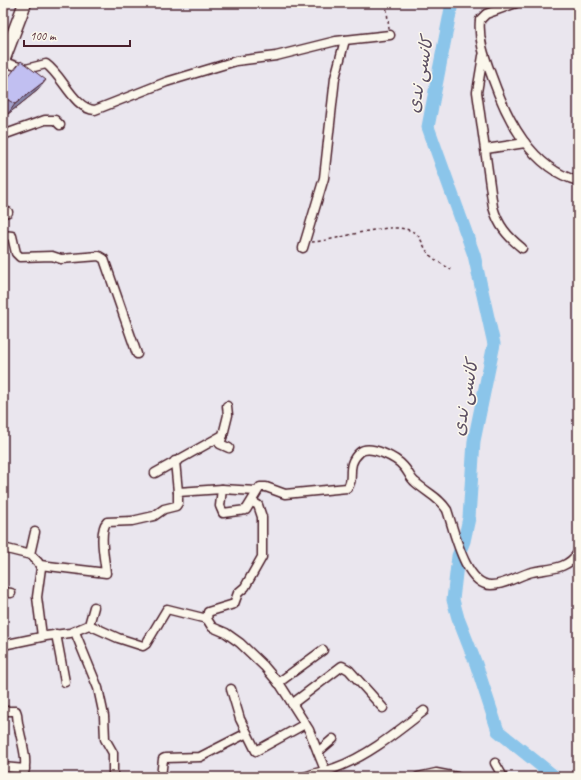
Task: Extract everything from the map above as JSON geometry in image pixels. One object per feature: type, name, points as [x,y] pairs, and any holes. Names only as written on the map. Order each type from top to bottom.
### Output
[{"type":"main road","points":[[3,61],[25,3]]},
{"type":"street","points":[[516,3],[486,14],[480,20],[480,43],[506,113],[526,143],[546,165],[577,179]]},
{"type":"street","points":[[3,61],[26,69],[41,64],[46,64],[55,72],[78,102],[86,109],[95,110],[166,82],[229,63],[259,57],[276,56],[309,47],[345,40],[390,35]]},
{"type":"street","points":[[304,246],[324,178],[334,86],[345,40]]},
{"type":"street","points":[[484,53],[477,92],[496,217],[504,230],[522,248]]},
{"type":"street","points":[[3,136],[45,120],[55,120],[60,125]]},
{"type":"street","points":[[486,149],[526,143]]},
{"type":"street","points":[[3,235],[12,236],[16,253],[20,257],[52,256],[60,259],[100,256],[104,259],[137,354]]},
{"type":"street","points":[[226,406],[228,415],[220,444],[229,448]]},
{"type":"street","points":[[155,473],[175,461],[197,451],[205,444],[223,435]]},
{"type":"street","points":[[178,492],[222,490],[256,491],[263,487],[283,494],[298,494],[347,488],[351,483],[350,467],[354,459],[362,451],[372,449],[401,464],[414,481],[443,504],[447,510],[465,563],[474,575],[486,584],[499,584],[530,573],[564,566],[570,563],[578,553]]},
{"type":"street","points":[[40,565],[106,573],[103,548],[106,523],[132,521],[154,516],[164,508],[176,506],[178,503],[178,492],[175,461]]},
{"type":"street","points":[[222,490],[220,506],[223,512],[244,511],[248,509],[256,491]]},
{"type":"street","points":[[252,502],[258,505],[262,517],[262,557],[246,587],[238,593],[234,604],[208,612],[207,618],[212,627],[226,633],[240,643],[264,666],[278,683],[305,724],[325,770]]},
{"type":"street","points":[[30,554],[35,532]]},
{"type":"street","points":[[3,548],[30,554],[37,559],[40,565],[37,597],[42,636]]},
{"type":"street","points":[[3,645],[42,636],[75,632],[89,625],[94,607]]},
{"type":"street","points":[[89,625],[134,644],[143,646],[146,644],[167,609],[207,618]]},
{"type":"street","points":[[75,632],[98,688],[104,716],[105,739],[113,753],[113,776]]},
{"type":"street","points":[[56,634],[65,682]]},
{"type":"street","points":[[278,683],[323,650]]},
{"type":"street","points":[[292,704],[342,666],[349,670],[383,708]]},
{"type":"street","points":[[231,689],[240,719],[256,751],[305,724]]},
{"type":"street","points":[[306,777],[335,768],[376,747],[424,710]]},
{"type":"street","points":[[3,711],[17,712],[25,757],[24,773],[3,766]]},
{"type":"street","points":[[161,777],[163,759],[200,757],[247,733]]},
{"type":"street","points":[[318,752],[333,740]]},
{"type":"street","points":[[495,763],[503,777]]},
{"type":"street","points":[[418,777],[437,775],[457,777]]},
{"type":"path","points":[[386,3],[390,35]]},
{"type":"path","points":[[304,246],[383,228],[408,230],[417,234],[430,256],[451,270]]},
{"type":"building","points":[[21,61],[46,80],[15,104],[3,97],[3,84]]},
{"type":"waterway","name":"کانسی ندی","points":[[452,3],[428,127],[474,255],[494,344],[474,441],[469,518],[464,541],[458,556],[453,600],[498,731],[555,777]]}]
